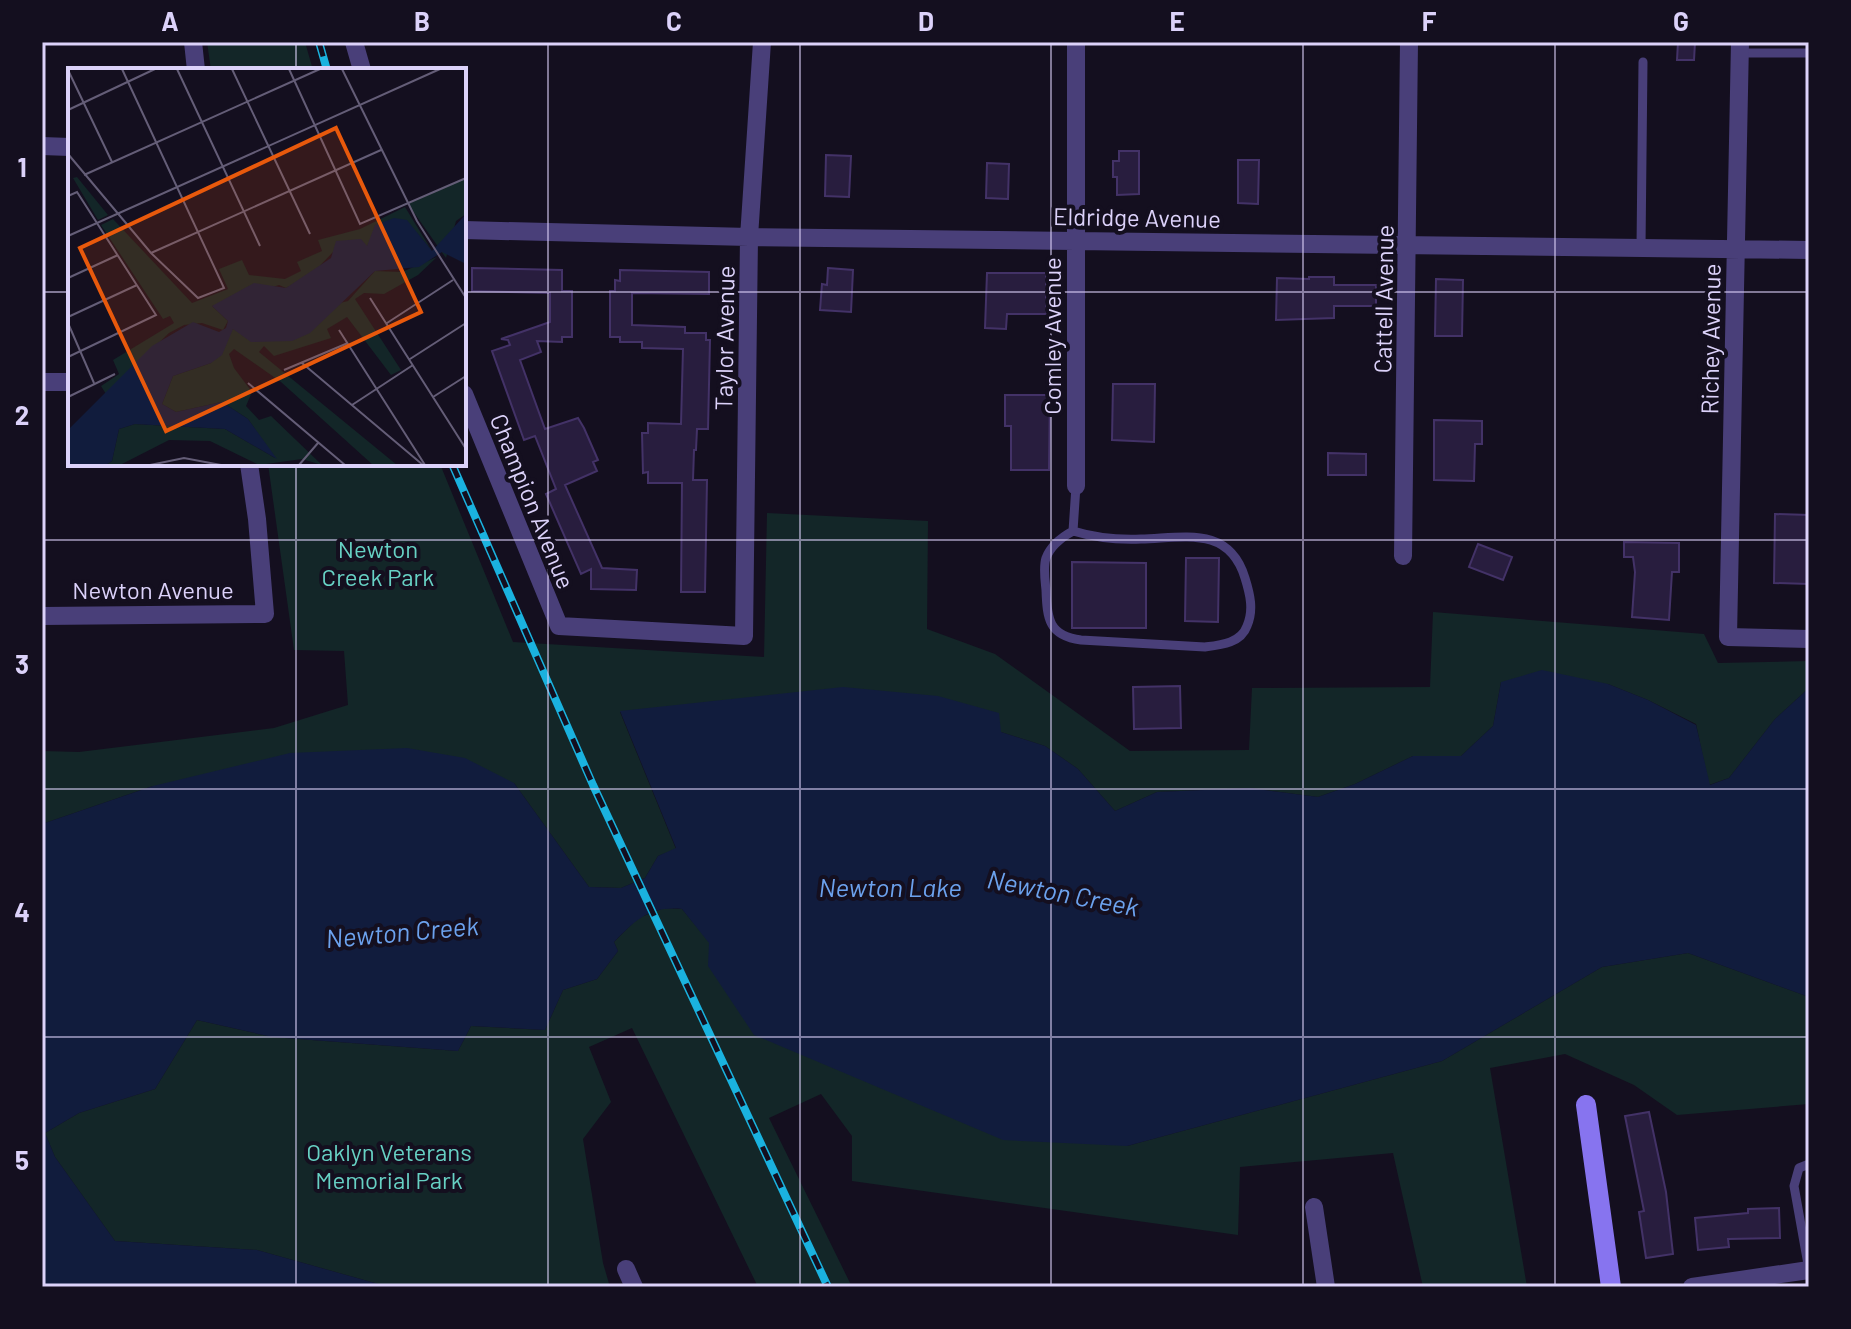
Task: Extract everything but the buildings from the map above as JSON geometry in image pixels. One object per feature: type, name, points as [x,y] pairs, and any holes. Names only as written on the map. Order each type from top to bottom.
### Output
[{"type":"street","points":[[193,42],[196,68]]},
{"type":"street","points":[[354,42],[361,68]]},
{"type":"street","name":"Taylor Avenue","points":[[559,626],[744,636],[749,237],[762,42]]},
{"type":"street","name":"Comley Avenue","points":[[1076,42],[1076,486]]},
{"type":"street","name":"Cattell Avenue","points":[[1403,556],[1409,42]]},
{"type":"street","name":"Richey Avenue","points":[[1740,47],[1728,637],[1809,639]]},
{"type":"street","points":[[42,146],[68,147]]},
{"type":"street","name":"Eldridge Avenue","points":[[466,230],[749,237],[1809,250]]},
{"type":"street","points":[[42,382],[68,382]]},
{"type":"street","name":"Champion Avenue","points":[[466,399],[559,626]]},
{"type":"street","name":"Newton Avenue","points":[[42,616],[265,614],[249,466]]},
{"type":"street","points":[[1586,1105],[1611,1287]]},
{"type":"street","points":[[1314,1207],[1326,1287]]},
{"type":"street","points":[[626,1269],[634,1287]]},
{"type":"street","points":[[1692,1287],[1809,1270]]},
{"type":"lane","points":[[1740,47],[1809,53]]},
{"type":"lane","points":[[1641,247],[1643,62]]},
{"type":"lane","points":[[1073,531],[1106,539],[1198,536],[1227,548],[1242,568],[1251,599],[1246,631],[1225,644],[1205,647],[1065,638],[1053,629],[1049,618],[1046,558],[1053,546],[1073,531],[1076,486]]},
{"type":"lane","points":[[1809,1164],[1799,1168],[1794,1186],[1809,1270]]},
{"type":"green space","points":[[207,42],[305,42],[312,68],[211,68]]},
{"type":"green space","name":"Newton Creek Park","points":[[268,466],[441,466],[513,642],[764,657],[767,513],[928,521],[927,629],[995,654],[1130,751],[1249,750],[1252,688],[1430,687],[1433,612],[1704,634],[1718,663],[1809,661],[1809,688],[1775,719],[1729,778],[1709,785],[1696,724],[1648,700],[1608,684],[1501,682],[1493,726],[1461,756],[1413,756],[1355,784],[1318,797],[1250,788],[1157,792],[1115,811],[1078,769],[1045,746],[1001,732],[620,712],[676,849],[658,856],[645,878],[621,888],[589,887],[514,783],[153,786],[42,824],[42,751],[79,752],[274,728],[348,705],[344,651],[294,650]]},
{"type":"green space","name":"Oaklyn Veterans Memorial Park","points":[[664,908],[682,909],[710,943],[1127,1146],[1442,1061],[1602,967],[1688,953],[1809,997],[1809,1104],[1677,1115],[1634,1085],[1565,1054],[1490,1068],[1527,1287],[1423,1287],[1393,1153],[1240,1167],[1238,1235],[852,1181],[852,1136],[821,1094],[769,1118],[852,1287],[758,1287],[632,1028],[589,1047],[611,1102],[583,1139],[603,1263],[610,1287],[389,1287],[257,1250],[115,1241],[55,1157],[45,1133],[79,1113],[155,1089],[197,1020],[272,1037],[458,1051],[471,1026],[545,1030],[563,990],[597,979],[618,951],[614,942],[638,918]]},
{"type":"water","name":"Newton Lake","points":[[1542,670],[1608,684],[1696,725],[1710,785],[1729,778],[1775,719],[1809,688],[1809,997],[1688,953],[1602,967],[1442,1061],[1127,1146],[1003,1140],[754,1035],[708,966],[709,943],[682,909],[661,910],[636,921],[614,942],[618,951],[597,979],[563,990],[545,1030],[471,1026],[458,1051],[272,1037],[197,1020],[155,1089],[79,1113],[45,1133],[55,1157],[115,1241],[257,1250],[389,1287],[42,1287],[42,824],[153,786],[290,753],[407,748],[465,758],[514,783],[589,887],[621,888],[645,878],[658,856],[676,848],[620,711],[843,687],[938,696],[999,713],[1001,732],[1045,746],[1078,769],[1115,811],[1157,792],[1250,788],[1318,797],[1355,784],[1413,756],[1461,756],[1493,726],[1501,682]]},
{"type":"railway","points":[[319,42],[326,68]]},
{"type":"railway","points":[[453,466],[593,785],[828,1287]]},
{"type":"water label","name":"Newton Creek","points":[[1063,892]]},
{"type":"water label","name":"Newton Creek","points":[[402,931]]}]
